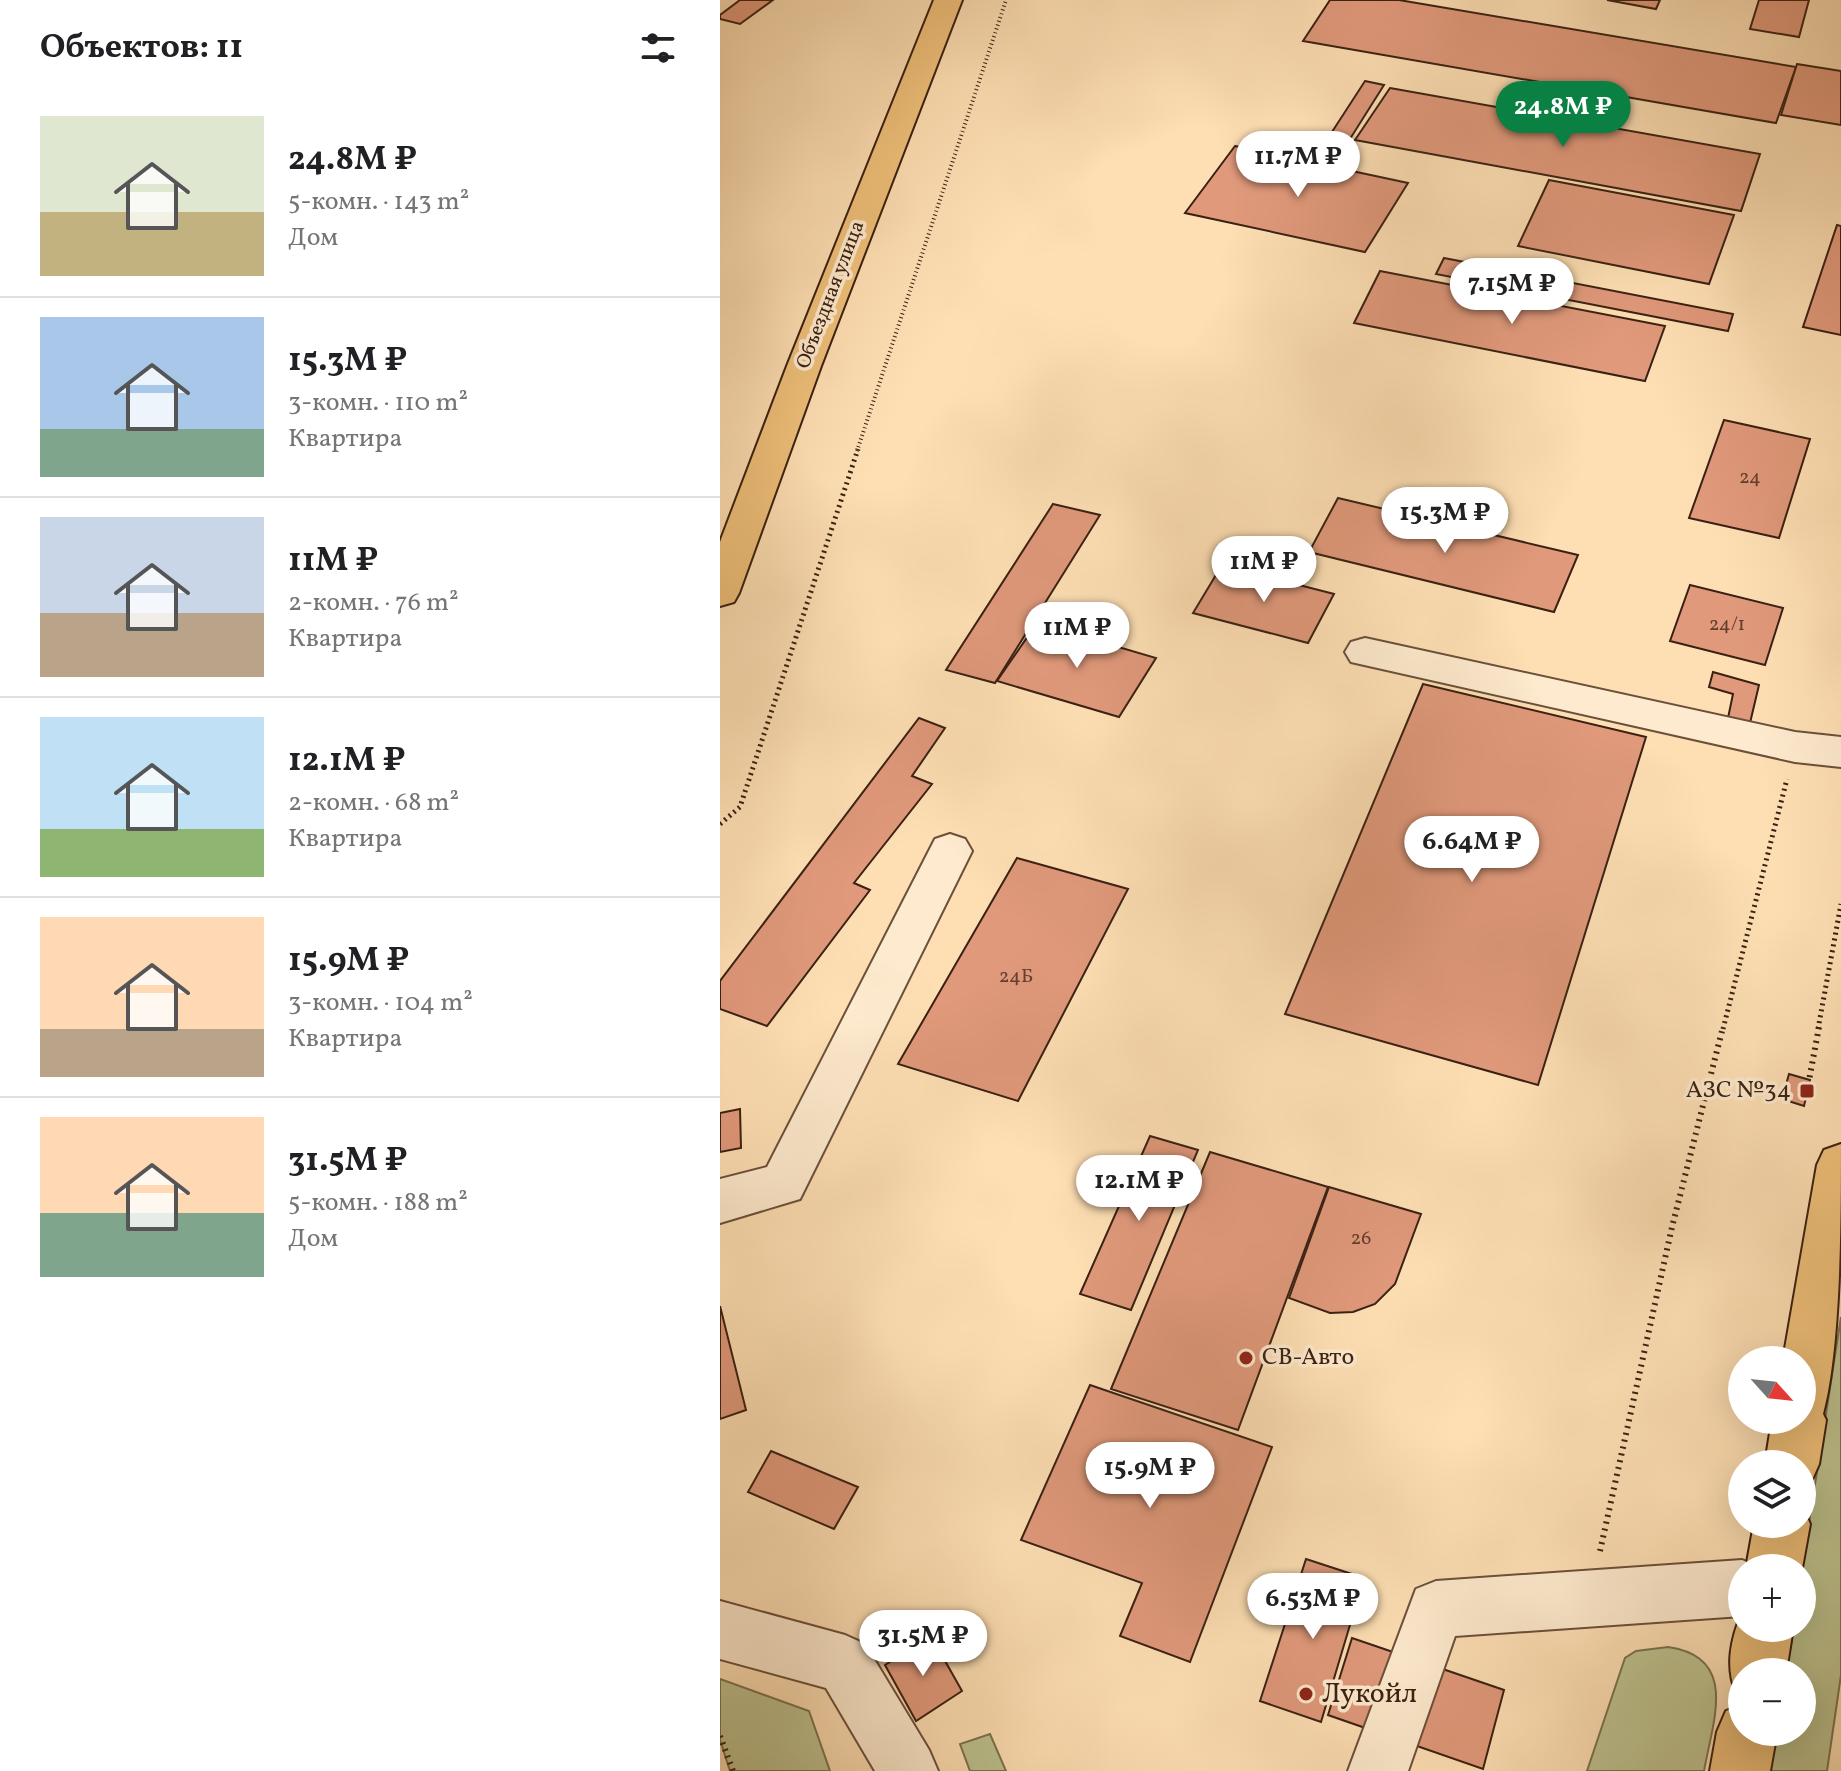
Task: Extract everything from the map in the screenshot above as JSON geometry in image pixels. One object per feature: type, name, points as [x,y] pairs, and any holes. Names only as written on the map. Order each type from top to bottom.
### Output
[{"type":"main road","name":"Объездная улица","points":[[720,593],[804,366],[948,0]]},
{"type":"main road","points":[[1811,1346],[1841,1165]]},
{"type":"main road","points":[[1740,1771],[1744,1746]]},
{"type":"lane","points":[[1365,652],[1795,747],[1841,752]]},
{"type":"lane","points":[[720,1201],[783,1184],[950,851]]},
{"type":"lane","points":[[1378,1771],[1436,1609],[1728,1589]]},
{"type":"lane","points":[[720,1630],[845,1664],[908,1771]]},
{"type":"path","points":[[720,824],[740,807],[1006,0]]},
{"type":"path","points":[[1590,1598],[1672,1227],[1795,747]]},
{"type":"path","points":[[1807,1091],[1841,904]]},
{"type":"path","points":[[720,1736],[733,1771]]},
{"type":"green space","points":[[1841,1317],[1841,1675],[1827,1771],[1770,1771],[1774,1746],[1816,1746],[1816,1658],[1787,1658],[1790,1642],[1816,1642],[1816,1554],[1804,1554],[1807,1538],[1816,1538],[1816,1478]]},
{"type":"green space","points":[[1668,1647],[1690,1653],[1705,1663],[1713,1677],[1715,1712],[1704,1771],[1587,1771],[1625,1658],[1636,1651]]},
{"type":"green space","points":[[720,1679],[809,1711],[830,1771],[730,1771],[720,1740]]},
{"type":"green space","points":[[990,1734],[1006,1771],[970,1771],[960,1744]]},
{"type":"building","points":[[740,0],[773,0],[740,24],[720,19],[720,15]]},
{"type":"building","points":[[1330,0],[1399,0],[1796,67],[1776,123],[1303,41]]},
{"type":"building","points":[[1607,0],[1660,0],[1656,9]]},
{"type":"building","points":[[1759,0],[1809,0],[1799,37],[1750,29]]},
{"type":"building","points":[[1797,64],[1841,71],[1841,125],[1781,115]]},
{"type":"building","points":[[1365,81],[1384,85],[1350,139],[1330,135]]},
{"type":"building","points":[[1390,88],[1760,154],[1741,211],[1355,140]]},
{"type":"building","points":[[1235,146],[1408,183],[1365,252],[1185,213]]},
{"type":"building","points":[[1549,180],[1734,215],[1709,284],[1518,246]]},
{"type":"building","points":[[1837,225],[1841,226],[1841,335],[1803,327]]},
{"type":"building","points":[[1444,258],[1733,314],[1728,331],[1436,274]]},
{"type":"building","points":[[1380,271],[1665,326],[1645,381],[1354,323]]},
{"type":"building","points":[[1724,420],[1810,439],[1779,538],[1689,518]]},
{"type":"building","points":[[1338,498],[1578,555],[1554,612],[1309,552]]},
{"type":"building","points":[[1053,504],[1100,515],[995,683],[946,670]]},
{"type":"building","points":[[1222,565],[1334,594],[1308,643],[1193,613]]},
{"type":"building","points":[[1690,585],[1783,608],[1765,665],[1670,641]]},
{"type":"building","points":[[1037,623],[1156,658],[1119,717],[997,681]]},
{"type":"building","points":[[1713,672],[1759,685],[1750,723],[1728,718],[1733,694],[1709,687]]},
{"type":"building","points":[[1423,684],[1646,737],[1538,1085],[1285,1014]]},
{"type":"building","points":[[919,718],[945,728],[912,776],[932,784],[854,883],[870,890],[767,1026],[720,1009],[720,981]]},
{"type":"building","points":[[1017,858],[1128,889],[1018,1101],[898,1064]]},
{"type":"building","points":[[1789,1074],[1810,1080],[1804,1106],[1782,1099]]},
{"type":"building","points":[[740,1109],[741,1148],[720,1152],[720,1113]]},
{"type":"building","points":[[1150,1136],[1198,1150],[1131,1310],[1080,1294]]},
{"type":"building","points":[[1210,1152],[1328,1187],[1238,1430],[1111,1389]]},
{"type":"building","points":[[1329,1187],[1421,1214],[1395,1284],[1375,1304],[1353,1312],[1330,1313],[1289,1298]]},
{"type":"building","points":[[720,1306],[746,1410],[720,1419]]},
{"type":"building","points":[[1090,1385],[1272,1447],[1190,1662],[1120,1636],[1142,1583],[1021,1540]]},
{"type":"building","points":[[771,1451],[858,1487],[834,1529],[748,1492]]},
{"type":"building","points":[[1306,1559],[1364,1578],[1321,1722],[1260,1701]]},
{"type":"building","points":[[931,1636],[962,1691],[916,1721],[885,1665]]},
{"type":"building","points":[[1352,1638],[1504,1690],[1483,1769],[1328,1715]]},
{"type":"place","name":"АЗС №34","points":[[1807,1091]]},
{"type":"place","name":"СВ-Авто","points":[[1246,1358]]},
{"type":"place","name":"Лукойл","points":[[1306,1694]]}]
